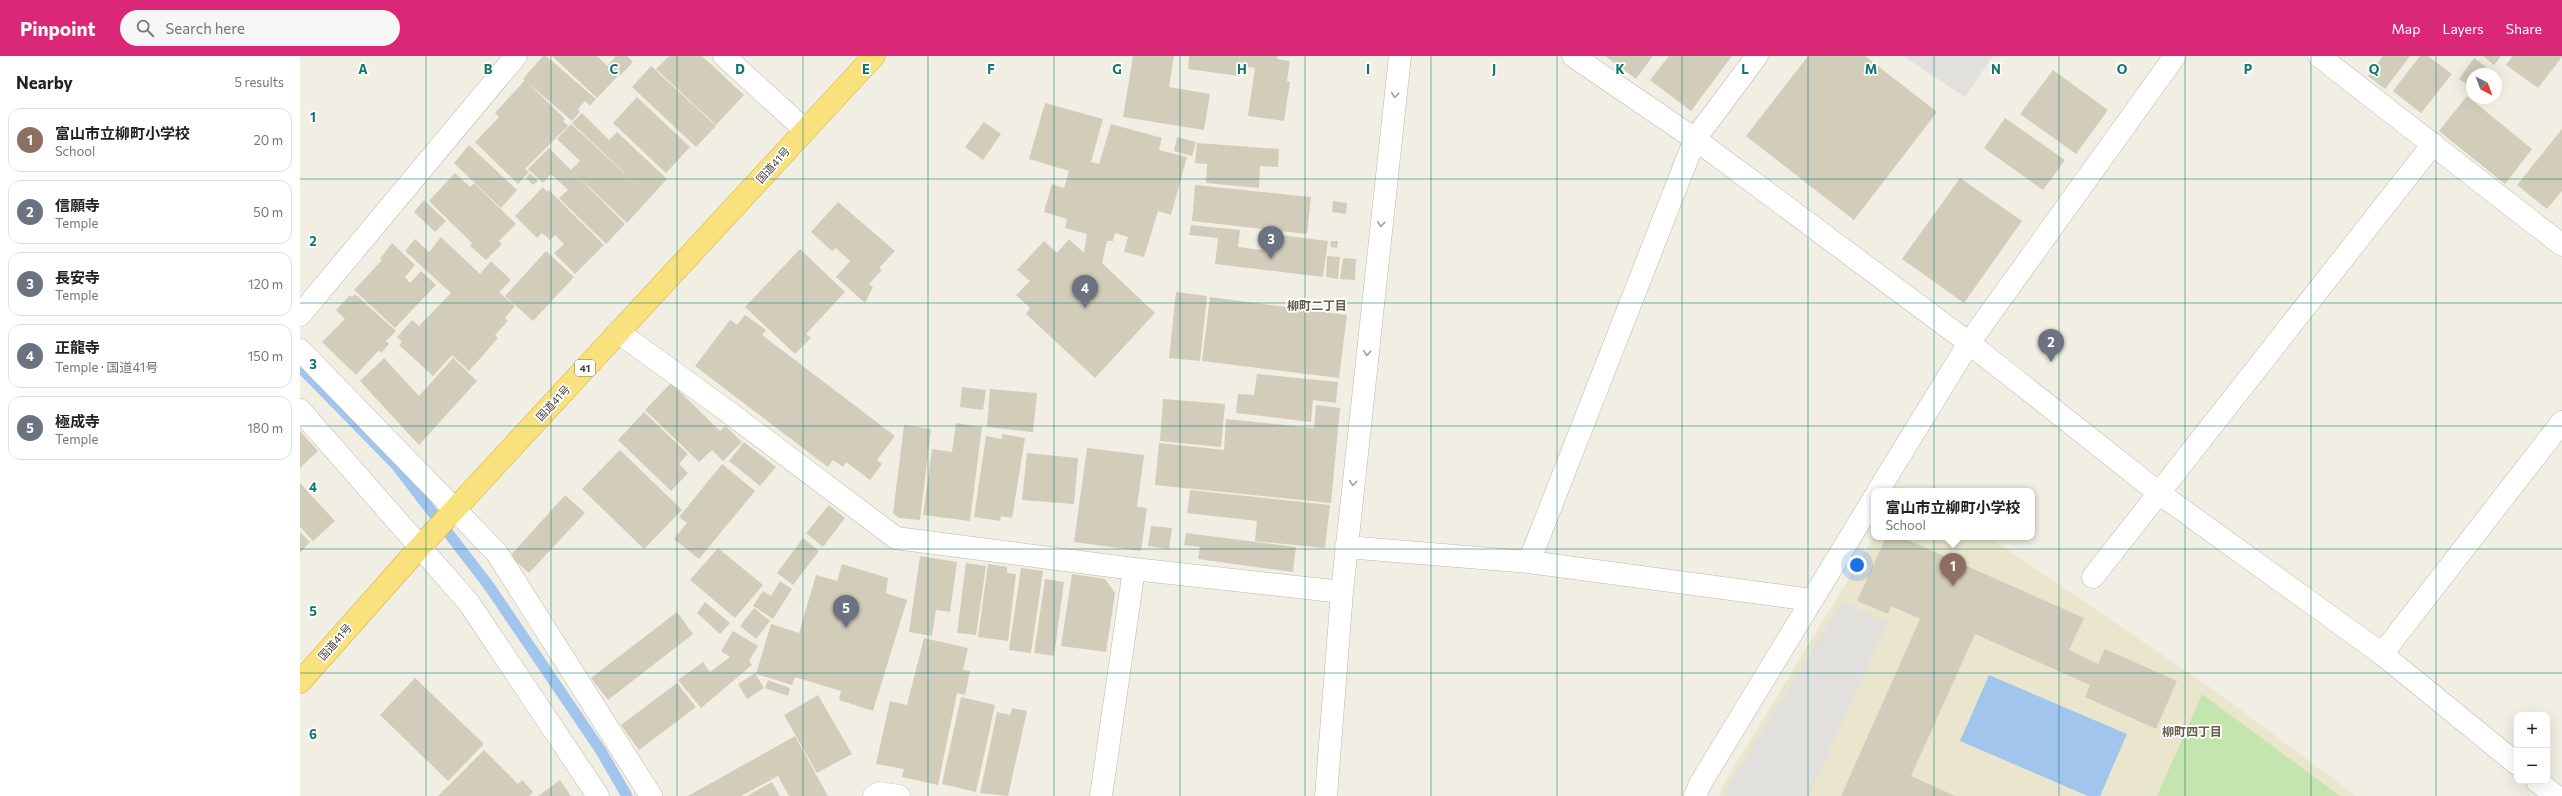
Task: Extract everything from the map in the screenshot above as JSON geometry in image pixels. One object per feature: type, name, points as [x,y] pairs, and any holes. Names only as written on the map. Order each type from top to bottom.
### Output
[{"type":"highway","name":"国道41号","points":[[300,682],[419,548],[874,56]]},
{"type":"street","points":[[300,315],[516,56]]},
{"type":"street","points":[[724,56],[805,130]]},
{"type":"street","points":[[1327,796],[1346,547],[1400,56]]},
{"type":"street","points":[[1573,56],[1695,139],[1969,342],[2159,493],[2382,654],[2514,762]]},
{"type":"street","points":[[1529,562],[1695,139],[1757,56]]},
{"type":"street","points":[[1880,488],[1969,342],[2175,56]]},
{"type":"street","points":[[2319,56],[2562,245]]},
{"type":"street","points":[[2093,577],[2433,144]]},
{"type":"street","points":[[618,332],[723,408],[896,538],[1134,569],[1342,592]]},
{"type":"street","points":[[300,350],[454,511],[497,553],[651,796]]},
{"type":"street","points":[[300,410],[419,548],[469,603],[598,796]]},
{"type":"street","points":[[2382,654],[2562,422]]},
{"type":"street","points":[[1695,796],[1700,784],[1871,503]]},
{"type":"street","points":[[1346,547],[1529,562],[1812,600]]},
{"type":"street","points":[[1101,796],[1134,569]]},
{"type":"street","points":[[2542,784],[2556,796]]},
{"type":"street","points":[[874,796],[879,793],[899,796]]},
{"type":"shaded area","points":[[1903,56],[1993,56],[1965,97]]},
{"type":"shaded area","points":[[1872,540],[1993,540],[2214,690],[2356,796],[1719,796],[1723,785]]},
{"type":"shaded area","points":[[1842,601],[1888,622],[1809,796],[1725,796],[1729,784]]},
{"type":"green space","points":[[2202,694],[2340,796],[2157,796]]},
{"type":"water","points":[[1989,675],[2127,734],[2100,796],[2088,796],[1960,741]]},
{"type":"building","points":[[543,56],[546,56],[596,99],[590,106],[585,101],[578,109],[580,112],[572,121],[527,82],[565,119],[563,121],[568,126],[525,169],[529,172],[518,184],[475,142],[499,117],[495,113],[525,80],[523,79]]},
{"type":"building","points":[[552,56],[597,56],[618,76],[597,98]]},
{"type":"building","points":[[616,56],[627,56],[633,62],[620,76],[608,65]]},
{"type":"building","points":[[669,56],[702,56],[744,95],[716,125],[656,69]]},
{"type":"building","points":[[1133,56],[1174,56],[1169,87],[1210,94],[1204,130],[1123,117]]},
{"type":"building","points":[[1189,56],[1278,56],[1277,59],[1290,61],[1287,81],[1290,82],[1284,121],[1248,116],[1255,68],[1241,66],[1239,76],[1188,69]]},
{"type":"building","points":[[1605,56],[1653,56],[1636,79]]},
{"type":"building","points":[[1669,56],[1732,56],[1691,111],[1650,80]]},
{"type":"building","points":[[1808,56],[1865,56],[1937,112],[1854,220],[1746,136]]},
{"type":"building","points":[[2383,56],[2410,56],[2385,89],[2368,76]]},
{"type":"building","points":[[2420,56],[2428,56],[2452,74],[2421,113],[2393,91]]},
{"type":"building","points":[[2483,56],[2501,56],[2494,65]]},
{"type":"building","points":[[2513,56],[2562,57],[2538,88],[2506,65]]},
{"type":"building","points":[[2474,58],[2487,68],[2467,68]]},
{"type":"building","points":[[651,66],[716,126],[696,147],[632,87]]},
{"type":"building","points":[[2466,69],[2466,84],[2459,79]]},
{"type":"building","points":[[2053,70],[2108,110],[2076,154],[2020,114]]},
{"type":"building","points":[[637,97],[690,147],[666,173],[613,123]]},
{"type":"building","points":[[2466,97],[2466,104],[2477,104],[2532,149],[2505,184],[2439,131]]},
{"type":"building","points":[[1045,103],[1103,119],[1091,162],[1099,164],[1111,124],[1162,138],[1159,150],[1187,157],[1171,215],[1158,211],[1144,257],[1124,252],[1128,237],[1115,233],[1113,241],[1107,241],[1102,263],[1155,313],[1095,378],[1026,314],[1030,308],[1016,295],[1030,281],[1017,270],[1044,241],[1057,253],[1069,239],[1084,253],[1087,234],[1065,228],[1067,219],[1044,212],[1052,184],[1064,188],[1069,171],[1029,159]]},
{"type":"building","points":[[582,113],[609,140],[617,132],[667,179],[627,223],[571,170],[580,161],[557,139],[571,124],[639,187],[572,123]]},
{"type":"building","points":[[2005,118],[2065,160],[2043,190],[1984,148]]},
{"type":"building","points":[[984,122],[1001,134],[983,160],[965,147]]},
{"type":"building","points":[[2562,129],[2562,191],[2547,209],[2517,185]]},
{"type":"building","points":[[1177,137],[1196,142],[1192,156],[1174,151]]},
{"type":"building","points":[[1197,143],[1279,149],[1278,167],[1260,166],[1259,188],[1206,183],[1207,164],[1195,163]]},
{"type":"building","points":[[469,145],[517,190],[501,208],[454,163]]},
{"type":"building","points":[[549,148],[625,224],[606,244],[559,198],[568,190],[551,174],[543,183],[528,169]]},
{"type":"building","points":[[455,173],[470,187],[474,183],[516,224],[499,241],[502,244],[486,260],[470,246],[472,243],[429,201]]},
{"type":"building","points":[[530,173],[538,181],[533,185],[526,178]]},
{"type":"building","points":[[1960,178],[2022,221],[1964,303],[1902,259]]},
{"type":"building","points":[[1195,185],[1311,197],[1307,234],[1192,221]]},
{"type":"building","points":[[543,187],[547,192],[549,190],[604,245],[575,274],[554,253],[564,244],[555,235],[550,240],[542,233],[537,238],[515,216]]},
{"type":"building","points":[[424,200],[446,221],[435,232],[414,212]]},
{"type":"building","points":[[1333,201],[1347,203],[1346,214],[1332,212]]},
{"type":"building","points":[[838,202],[895,251],[879,268],[882,270],[869,284],[873,287],[865,303],[836,277],[850,261],[836,248],[832,251],[811,232]]},
{"type":"building","points":[[1191,225],[1240,230],[1238,247],[1270,251],[1272,234],[1328,241],[1323,277],[1215,264],[1218,238],[1189,235]]},
{"type":"building","points":[[441,237],[480,274],[491,261],[511,280],[499,292],[515,306],[505,318],[508,321],[495,335],[498,338],[469,371],[452,355],[433,376],[399,345],[402,342],[397,337],[412,320],[419,326],[451,293],[405,251],[415,239],[429,252]]},
{"type":"building","points":[[1331,241],[1338,241],[1337,248],[1330,247]]},
{"type":"building","points":[[392,243],[415,265],[405,277],[410,283],[421,271],[436,285],[395,328],[354,290],[382,260],[380,259]]},
{"type":"building","points":[[800,249],[845,292],[806,334],[811,338],[795,354],[745,307]]},
{"type":"building","points":[[546,251],[574,277],[533,321],[505,296]]},
{"type":"building","points":[[1327,256],[1340,257],[1338,279],[1326,277]]},
{"type":"building","points":[[1343,258],[1356,259],[1355,280],[1340,279]]},
{"type":"building","points":[[1176,292],[1207,296],[1200,361],[1169,358]]},
{"type":"building","points":[[355,294],[396,331],[386,341],[389,344],[381,353],[379,350],[356,375],[322,342],[345,319],[336,310],[350,295],[352,297]]},
{"type":"building","points":[[1210,297],[1347,315],[1339,378],[1202,361]]},
{"type":"building","points":[[745,315],[766,330],[762,335],[895,436],[877,460],[882,464],[870,480],[846,462],[843,467],[833,460],[828,467],[695,366],[730,320],[737,325]]},
{"type":"building","points":[[384,358],[419,396],[453,358],[477,381],[419,445],[360,381]]},
{"type":"building","points":[[1257,374],[1338,382],[1336,403],[1313,400],[1311,422],[1236,413],[1238,394],[1254,395]]},
{"type":"building","points":[[671,383],[720,431],[725,426],[742,442],[723,461],[712,450],[699,462],[645,410]]},
{"type":"building","points":[[962,387],[986,390],[983,410],[960,407]]},
{"type":"building","points":[[990,389],[1037,393],[1033,432],[987,427]]},
{"type":"building","points":[[1163,399],[1225,404],[1221,447],[1160,441]]},
{"type":"building","points":[[1316,405],[1340,408],[1331,503],[1155,485],[1159,443],[1224,450],[1226,419],[1314,428]]},
{"type":"building","points":[[644,412],[688,454],[679,464],[688,473],[671,491],[618,440]]},
{"type":"building","points":[[956,423],[982,427],[970,521],[923,515],[932,449],[952,452]]},
{"type":"building","points":[[904,425],[931,429],[920,520],[899,518],[893,513]]},
{"type":"building","points":[[300,431],[318,451],[300,468]]},
{"type":"building","points":[[1002,434],[1025,438],[1012,518],[1001,516],[1000,521],[974,517],[986,436],[1002,439]]},
{"type":"building","points":[[744,442],[776,467],[760,486],[729,461]]},
{"type":"building","points":[[1087,448],[1144,455],[1137,507],[1147,508],[1141,551],[1074,542]]},
{"type":"building","points":[[620,450],[682,510],[644,549],[582,489]]},
{"type":"building","points":[[1027,453],[1078,458],[1074,504],[1022,500]]},
{"type":"building","points":[[722,464],[755,491],[699,559],[674,539],[687,523],[679,517]]},
{"type":"building","points":[[300,483],[335,521],[313,541],[300,527]]},
{"type":"building","points":[[1190,490],[1330,505],[1325,548],[1255,541],[1257,521],[1187,513]]},
{"type":"building","points":[[565,495],[585,513],[529,573],[510,556]]},
{"type":"building","points":[[829,505],[845,518],[823,547],[806,533]]},
{"type":"building","points":[[1151,526],[1172,528],[1169,549],[1148,546]]},
{"type":"building","points":[[300,532],[310,542],[300,553]]},
{"type":"building","points":[[1186,533],[1296,547],[1293,572],[1198,559],[1200,547],[1184,545]]},
{"type":"building","points":[[803,538],[819,551],[793,585],[777,573]]},
{"type":"building","points":[[1885,540],[1908,540],[2084,618],[2069,650],[2098,664],[2105,649],[2177,681],[2156,729],[2085,697],[2090,685],[1975,634],[1911,776],[1955,796],[1841,796],[1920,619],[1891,606],[1888,614],[1857,601]]},
{"type":"building","points":[[718,548],[763,585],[735,618],[690,580]]},
{"type":"building","points":[[920,556],[957,562],[950,612],[936,610],[932,636],[909,632]]},
{"type":"building","points":[[966,563],[986,566],[976,635],[957,633]]},
{"type":"building","points":[[842,564],[888,578],[886,593],[907,600],[873,711],[839,700],[841,691],[795,677],[792,685],[756,674],[771,624],[799,633],[816,575],[837,581]]},
{"type":"building","points":[[988,564],[1007,567],[1007,573],[1016,574],[1008,641],[978,637]]},
{"type":"building","points":[[1021,568],[1043,571],[1031,653],[1009,650]]},
{"type":"building","points":[[1072,574],[1105,579],[1115,593],[1106,652],[1061,646]]},
{"type":"building","points":[[1045,579],[1064,582],[1054,656],[1034,653]]},
{"type":"building","points":[[780,581],[792,589],[773,619],[753,606],[763,591],[771,596]]},
{"type":"building","points":[[705,602],[730,623],[720,634],[697,613]]},
{"type":"building","points":[[754,608],[770,621],[756,639],[740,626]]},
{"type":"building","points":[[677,612],[693,634],[608,700],[591,678]]},
{"type":"building","points":[[733,631],[758,646],[749,661],[752,665],[701,708],[678,680],[703,662],[710,672],[730,657],[721,651]]},
{"type":"building","points":[[924,638],[968,648],[963,670],[970,671],[965,695],[957,693],[938,785],[902,777],[904,769],[876,764],[890,701],[907,705]]},
{"type":"building","points":[[755,673],[764,688],[747,699],[738,684]]},
{"type":"building","points":[[415,678],[484,744],[448,781],[380,715]]},
{"type":"building","points":[[768,680],[790,688],[788,696],[765,688]]},
{"type":"building","points":[[677,683],[696,707],[639,750],[621,725]]},
{"type":"building","points":[[818,695],[852,754],[817,773],[784,715]]},
{"type":"building","points":[[961,697],[995,705],[976,792],[942,784]]},
{"type":"building","points":[[1012,708],[1027,711],[1008,796],[980,793],[997,712],[1010,715]]},
{"type":"building","points":[[795,736],[828,796],[789,796],[778,776],[741,796],[688,796]]},
{"type":"building","points":[[484,750],[518,784],[522,780],[533,792],[529,796],[438,796]]},
{"type":"building","points":[[560,780],[571,796],[538,796]]},
{"type":"building","points":[[772,782],[780,796],[747,796]]},
{"type":"waterway","points":[[300,367],[396,465],[489,586],[601,751],[627,796]]},
{"type":"place","name":"長安寺","points":[[1271,259]]},
{"type":"place","name":"正龍寺","points":[[1085,308]]},
{"type":"place","name":"信願寺","points":[[2051,362]]},
{"type":"place","name":"富山市立柳町小学校","points":[[1953,586]]},
{"type":"place","name":"極成寺","points":[[846,628]]},
{"type":"district","name":"柳町二丁目","points":[[1317,306]]},
{"type":"district","name":"柳町四丁目","points":[[2192,732]]}]
